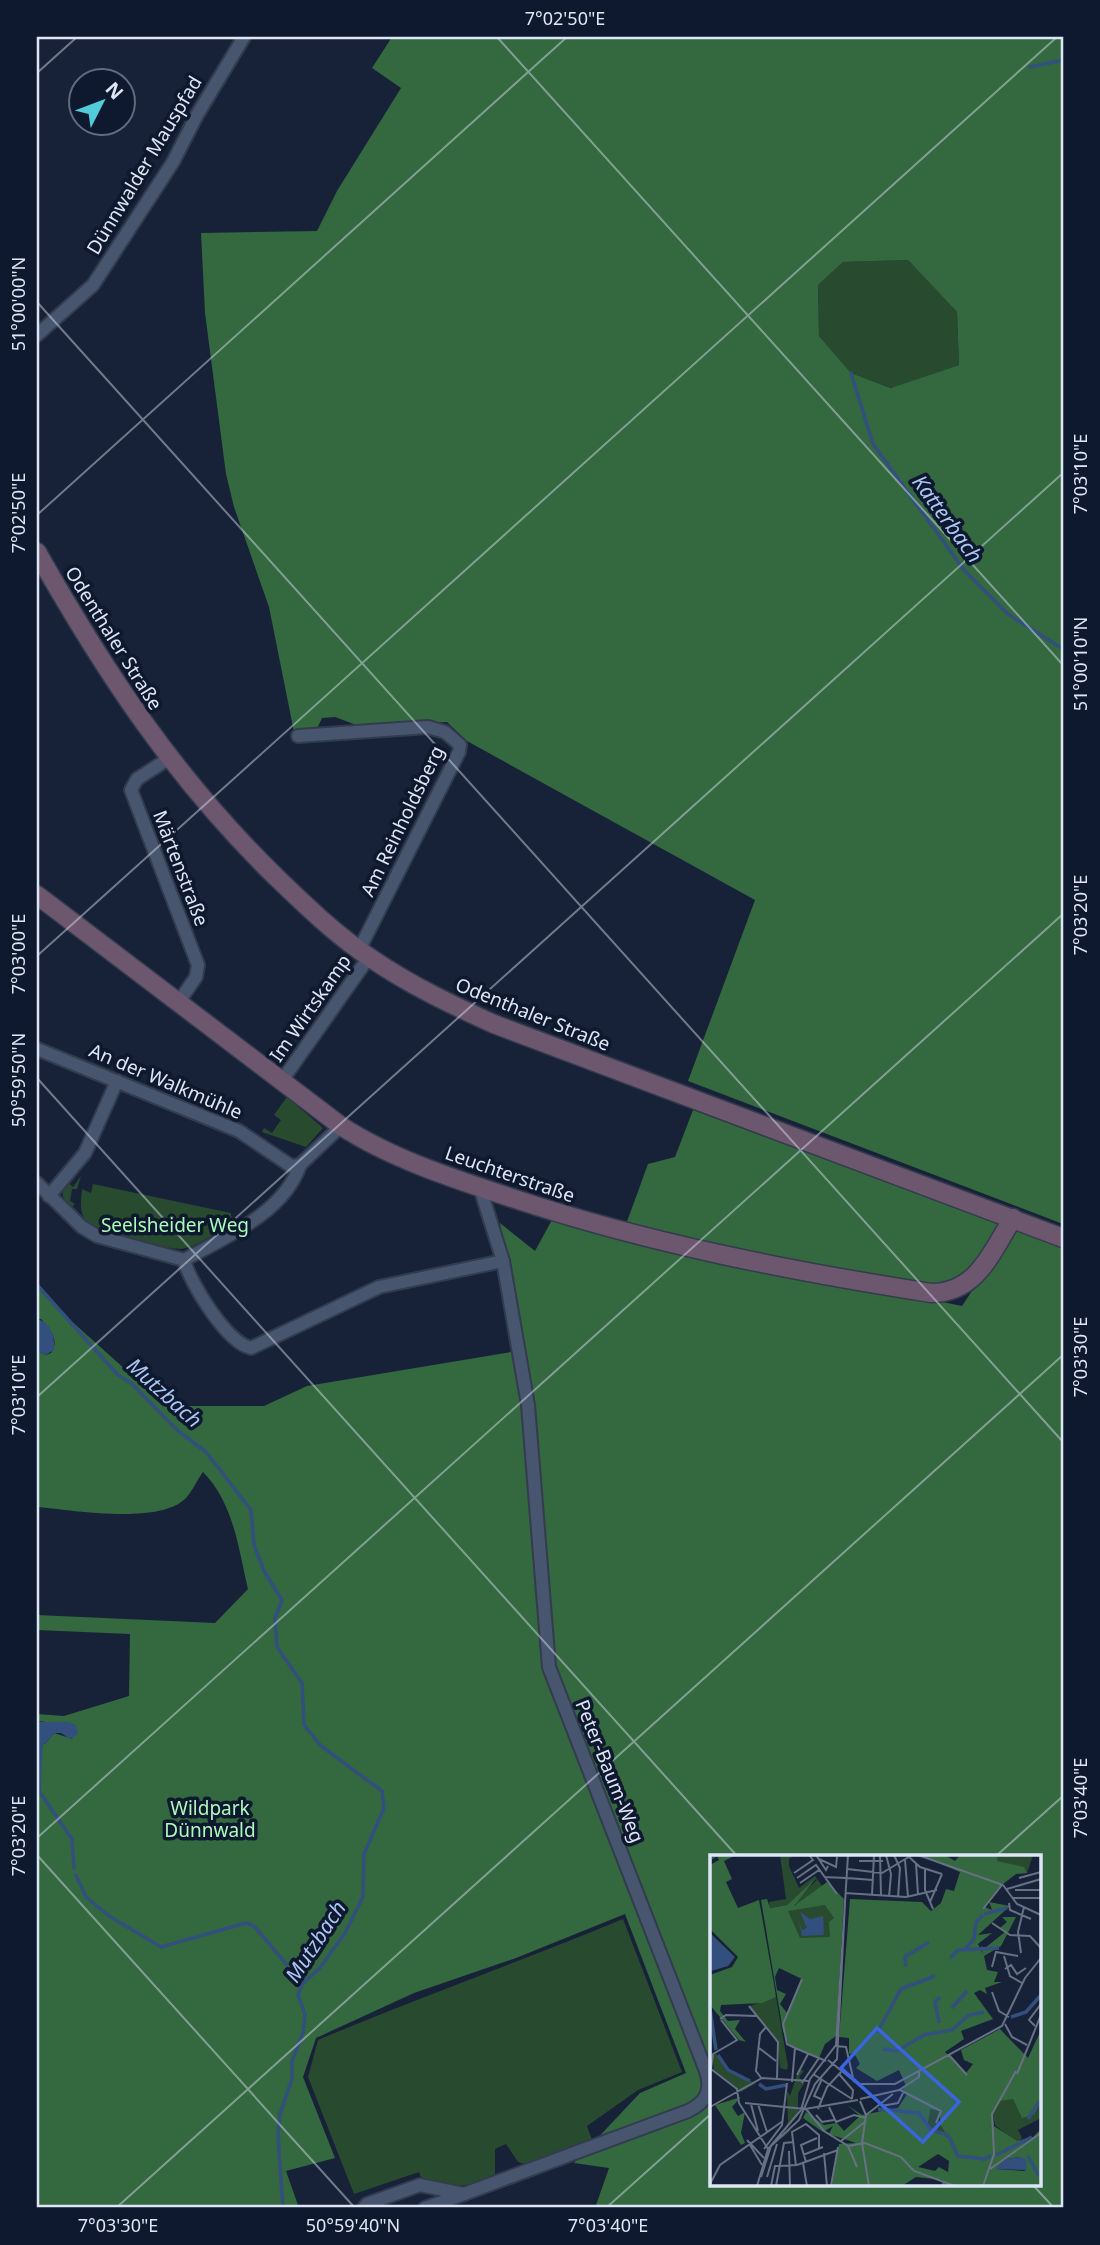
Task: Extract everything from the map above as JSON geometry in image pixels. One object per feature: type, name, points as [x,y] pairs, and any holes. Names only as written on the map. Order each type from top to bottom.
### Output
[{"type":"main road","name":"Odenthaler Straße","points":[[37,552],[98,656],[168,759],[246,847],[299,899],[364,954],[450,1005],[494,1024],[1063,1238]]},
{"type":"main road","name":"Leuchterstraße","points":[[37,895],[341,1126],[384,1150],[480,1188],[631,1233],[931,1293],[960,1289],[971,1281],[1013,1218]]},
{"type":"street","name":"Dünnwalder Mauspfad","points":[[37,335],[93,285],[173,162],[197,115],[244,37]]},
{"type":"street","name":"Am Reinholdsberg","points":[[298,736],[428,727],[445,732],[460,745],[364,954]]},
{"type":"street","name":"Märtenstraße","points":[[168,759],[138,779],[131,790],[198,965],[196,977],[178,1003]]},
{"type":"street","name":"Im Wirtskamp","points":[[281,1082],[364,954]]},
{"type":"street","name":"An der Walkmühle","points":[[37,1049],[239,1131],[283,1163],[300,1165]]},
{"type":"street","points":[[50,1196],[85,1153],[117,1081]]},
{"type":"street","points":[[37,1183],[82,1227],[97,1236],[184,1260],[253,1222],[294,1182],[300,1165],[341,1126]]},
{"type":"street","name":"Peter-Baum-Weg","points":[[425,2208],[688,2111],[705,2099],[709,2087],[706,2071],[549,1667],[528,1405],[503,1261],[480,1188]]},
{"type":"street","points":[[184,1260],[188,1275],[231,1338],[251,1348],[379,1287],[503,1261]]},
{"type":"street","points":[[364,2208],[367,2204],[420,2185],[464,2194]]},
{"type":"green space","points":[[392,37],[1063,37],[1063,1224],[688,1081],[755,900],[467,741],[447,722],[359,726],[335,717],[322,718],[316,731],[294,732],[269,607],[234,507],[226,474],[205,313],[201,233],[317,231],[337,191],[401,88],[372,68]],"holes":[[[908,260],[957,312],[959,365],[891,388],[851,373],[819,336],[818,285],[843,262]]]},
{"type":"green space","points":[[908,260],[957,312],[959,365],[892,388],[851,373],[819,336],[818,285],[843,262]]},
{"type":"green space","points":[[287,1097],[323,1128],[306,1147],[262,1132],[264,1128],[272,1133],[281,1120],[274,1115]]},
{"type":"green space","points":[[693,1110],[1002,1225],[969,1274],[939,1288],[870,1278],[625,1227],[648,1164],[675,1157]]},
{"type":"green space","points":[[81,1176],[77,1189],[72,1189],[70,1201],[75,1204],[71,1208],[64,1198],[63,1189],[67,1182],[73,1187]]},
{"type":"green space","name":"Seelsheider Weg","points":[[93,1184],[231,1213],[238,1221],[193,1246],[181,1249],[130,1240],[103,1231],[86,1221],[81,1210],[82,1189],[91,1193]]},
{"type":"green space","name":"Wildpark Dünnwald","points":[[553,1218],[622,1237],[962,1306],[1013,1229],[1063,1248],[1063,2208],[595,2208],[609,2168],[574,2163],[640,2093],[686,2073],[625,1914],[516,1958],[414,1993],[316,2038],[303,2077],[335,2158],[286,2171],[299,2208],[37,2208],[37,1747],[46,1743],[54,1733],[73,1739],[46,1722],[37,1721],[37,1714],[64,1716],[129,1696],[130,1634],[37,1630],[37,1615],[215,1623],[248,1589],[238,1542],[228,1512],[222,1498],[203,1472],[185,1499],[172,1507],[155,1512],[114,1514],[37,1507],[37,1350],[45,1355],[51,1353],[54,1340],[48,1327],[41,1319],[37,1319],[37,1282],[68,1318],[166,1406],[264,1406],[307,1386],[523,1350],[500,1223],[535,1251]]},
{"type":"green space","points":[[623,1919],[682,2072],[638,2090],[587,2126],[592,2140],[525,2164],[518,2162],[506,2144],[495,2149],[495,2174],[477,2182],[441,2184],[422,2180],[419,2172],[354,2194],[308,2077],[318,2040]]},
{"type":"water","points":[[37,1319],[46,1323],[53,1336],[54,1350],[45,1355],[37,1350]]},
{"type":"water","points":[[37,1722],[68,1722],[76,1725],[78,1734],[70,1739],[61,1733],[54,1733],[46,1743],[37,1747]]},
{"type":"waterway","points":[[1030,67],[1063,60]]},
{"type":"waterway","name":"Katterbach","points":[[851,373],[873,444],[964,570],[1008,614],[1063,649]]},
{"type":"waterway","name":"Mutzbach","points":[[37,1285],[118,1375],[131,1383],[177,1430],[206,1452],[251,1510],[254,1545],[264,1571],[282,1600],[275,1618],[277,1647],[302,1683],[304,1725],[321,1746],[382,1791],[384,1808],[364,1854],[363,1897],[345,1933],[319,1969],[303,1983],[298,1995],[305,2014],[303,2033],[292,2061],[292,2079],[280,2114],[278,2135],[283,2208]]},
{"type":"waterway","points":[[41,1745],[39,1791],[72,1839],[74,1868]]},
{"type":"waterway","points":[[76,1875],[86,1897],[109,1916],[161,1947],[246,1923],[254,1926],[287,1965]]}]
